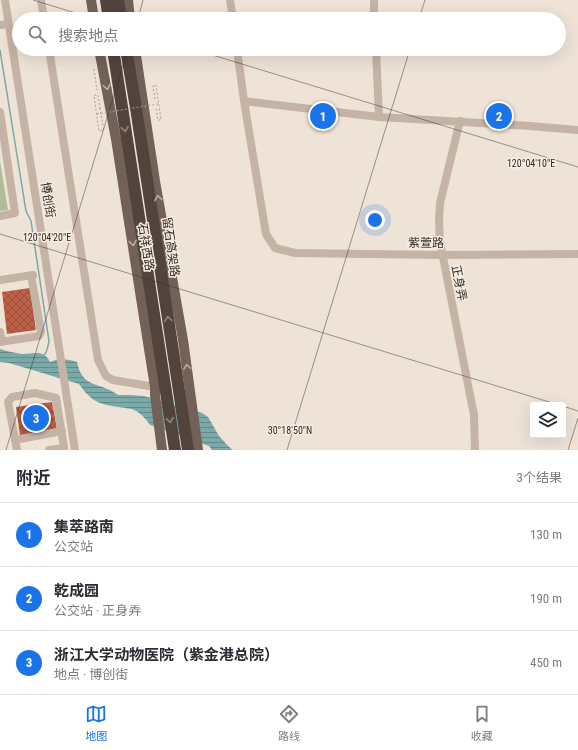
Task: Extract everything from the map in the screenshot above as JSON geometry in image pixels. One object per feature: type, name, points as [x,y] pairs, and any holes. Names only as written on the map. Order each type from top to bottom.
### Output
[{"type":"highway","points":[[106,0],[108,12]]},
{"type":"highway","points":[[118,0],[120,12]]},
{"type":"highway","points":[[115,56],[159,392],[174,448]]},
{"type":"highway","name":"留石高架路","points":[[127,56],[138,116],[180,399],[192,447]]},
{"type":"main road","points":[[91,0],[93,12]]},
{"type":"main road","points":[[128,0],[129,12]]},
{"type":"main road","name":"石祥西路","points":[[100,56],[159,392],[162,450]]},
{"type":"main road","name":"石祥西路","points":[[135,56],[183,340],[192,406],[192,447]]},
{"type":"street","name":"博创街","points":[[6,0],[5,24],[12,39]]},
{"type":"street","points":[[41,0],[43,12]]},
{"type":"street","points":[[230,0],[232,12]]},
{"type":"street","points":[[374,0],[374,12]]},
{"type":"street","name":"博创街","points":[[17,56],[75,450]]},
{"type":"street","points":[[50,56],[98,360],[106,376],[113,380],[159,392]]},
{"type":"street","points":[[238,56],[244,101],[379,117],[460,121],[578,130]]},
{"type":"street","points":[[376,56],[379,117]]},
{"type":"street","name":"紫萱路","points":[[244,101],[266,234],[275,248],[295,253],[442,255],[578,254]]},
{"type":"street","points":[[0,112],[15,213],[0,216]]},
{"type":"street","name":"正身弄","points":[[460,121],[440,203],[440,242],[474,415],[475,450]]},
{"type":"street","points":[[0,280],[32,275],[41,332],[39,336],[32,338],[1,342],[0,332]]},
{"type":"street","points":[[17,450],[8,402],[12,397],[35,393],[56,398],[64,448],[49,450]]},
{"type":"street","points":[[15,440],[62,435],[73,438]]},
{"type":"path","points":[[94,69],[97,90],[100,89]]},
{"type":"path","points":[[155,99],[153,86],[156,85],[161,120],[158,120],[156,108]]},
{"type":"path","points":[[94,95],[98,95],[100,109],[104,130],[100,131],[94,95]]},
{"type":"path","points":[[97,114],[158,104]]},
{"type":"path","points":[[100,109],[104,108]]},
{"type":"green space","points":[[0,161],[8,210],[0,211]]},
{"type":"water","points":[[0,349],[22,354],[42,354],[48,358],[50,362],[63,359],[77,362],[83,377],[93,384],[118,395],[144,396],[202,413],[208,417],[219,436],[233,450],[212,450],[209,446],[150,425],[143,416],[134,410],[100,403],[91,398],[79,384],[9,363],[0,362]]},
{"type":"building","points":[[30,288],[36,330],[7,334],[2,292]]},
{"type":"building","points":[[52,402],[57,429],[20,436],[16,407]]},
{"type":"waterway","points":[[0,50],[26,211],[31,221],[49,341],[44,356]]},
{"type":"place","name":"集萃路南","points":[[323,116]]},
{"type":"place","name":"乾成园","points":[[499,116]]},
{"type":"place","name":"浙江大学动物医院（紫金港总院）","points":[[36,418]]}]
